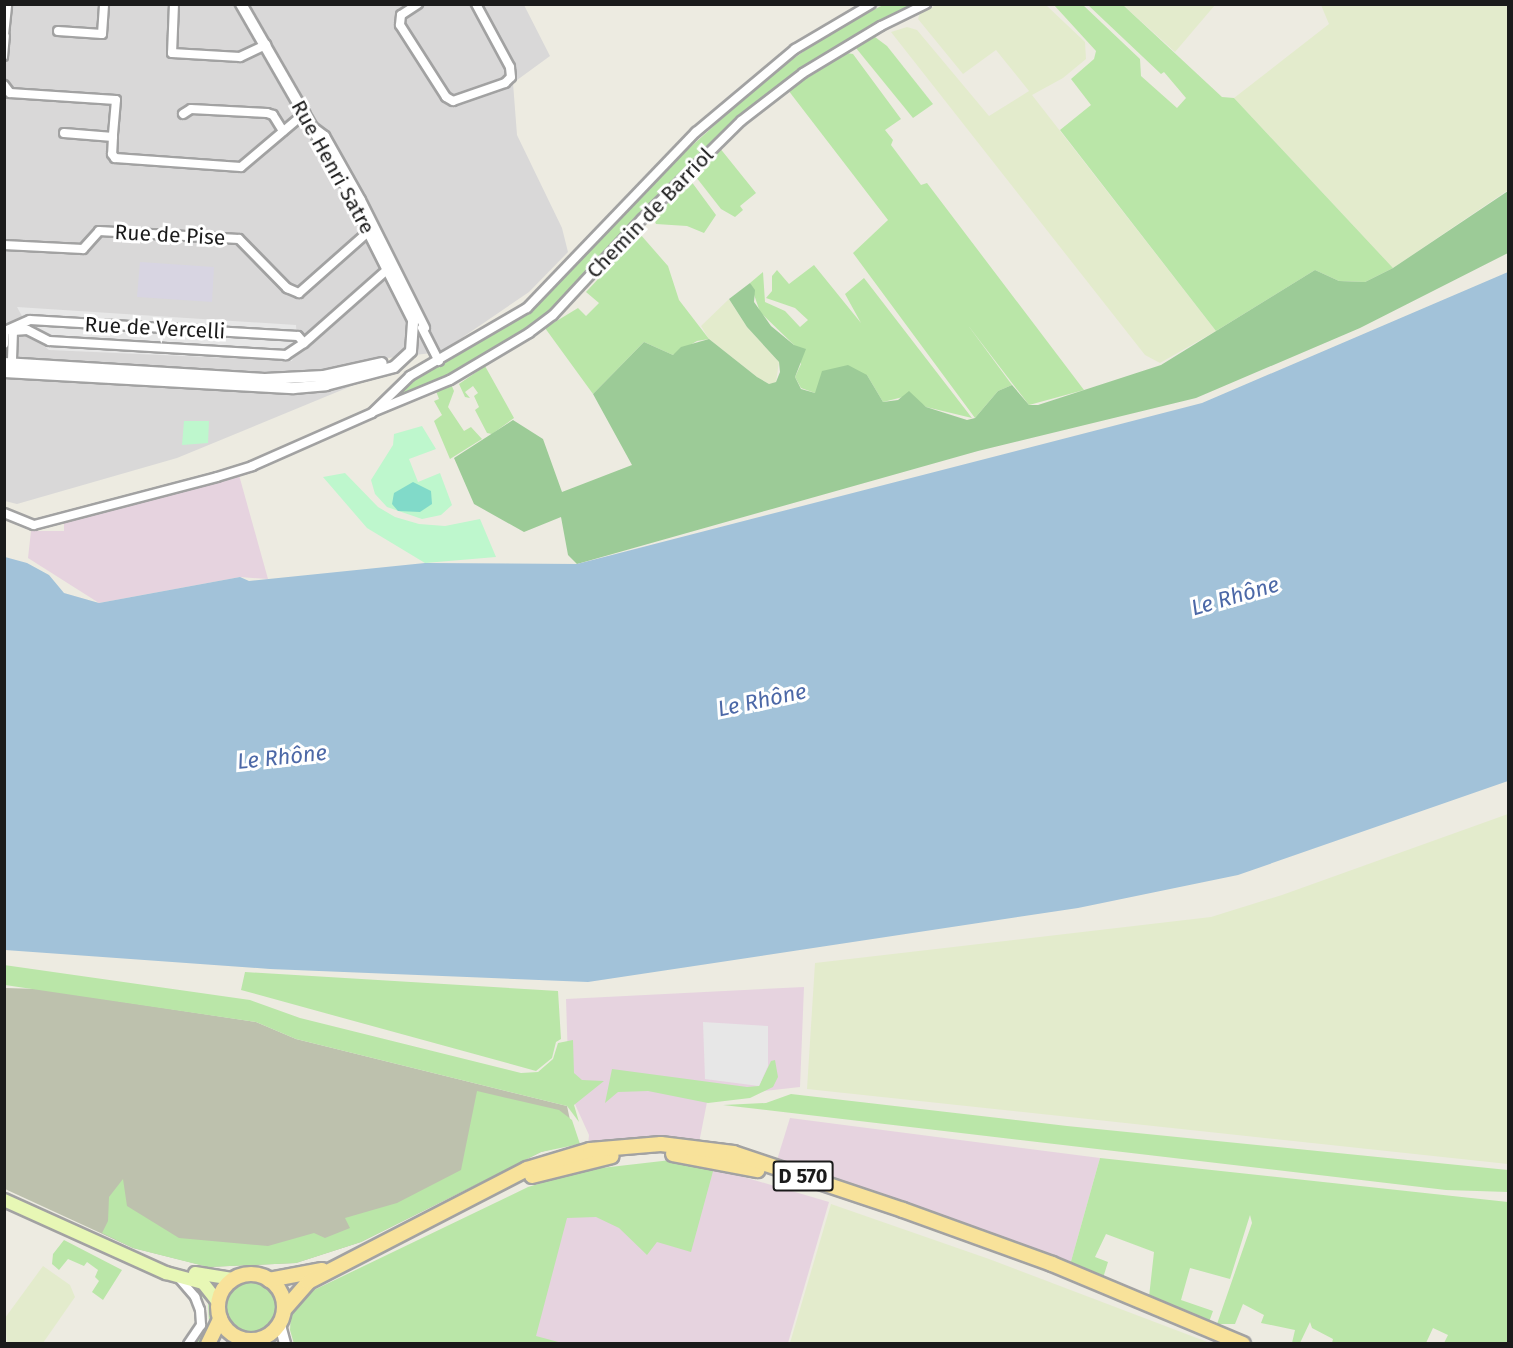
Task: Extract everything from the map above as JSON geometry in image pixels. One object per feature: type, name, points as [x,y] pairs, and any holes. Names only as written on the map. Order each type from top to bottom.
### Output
[{"type":"main road","name":"D 570","points":[[284,1310],[308,1282],[426,1221],[457,1211],[532,1176],[584,1161],[627,1154],[701,1156],[750,1168],[886,1213],[1138,1307],[1175,1317],[1243,1344]]},
{"type":"main road","points":[[4,1200],[141,1262],[176,1276],[203,1283],[218,1302]]},
{"type":"main road","points":[[141,1262],[234,1279],[248,1275],[269,1280],[280,1291],[284,1310],[279,1325],[259,1342],[233,1341],[220,1319],[218,1302],[224,1289],[234,1279]]},
{"type":"main road","name":"D 570","points":[[269,1280],[338,1266]]},
{"type":"main road","points":[[208,1344],[220,1319]]},
{"type":"street","points":[[4,57],[7,4]]},
{"type":"street","points":[[58,31],[102,34],[104,4]]},
{"type":"street","points":[[174,4],[172,53],[240,57],[266,45]]},
{"type":"street","name":"Rue Henri Satre","points":[[241,4],[313,127],[418,329]]},
{"type":"street","points":[[418,4],[401,15],[400,25],[446,97],[453,101],[505,83],[511,77],[510,67],[476,4]]},
{"type":"street","points":[[372,413],[405,380],[527,308],[696,132],[795,49],[871,4]]},
{"type":"street","name":"Chemin de Barriol","points":[[4,513],[34,525],[217,477],[372,413],[394,401],[450,380],[545,321],[741,121],[803,73],[881,26],[926,4]]},
{"type":"street","points":[[4,86],[10,93],[116,100],[111,154],[115,158],[242,167],[304,113]]},
{"type":"street","points":[[183,114],[190,109],[267,113],[273,115],[283,132]]},
{"type":"street","points":[[313,127],[325,136],[361,200],[418,329],[439,361]]},
{"type":"street","points":[[64,133],[113,137]]},
{"type":"street","name":"Rue de Pise","points":[[4,245],[83,249],[99,231],[239,239],[287,288],[299,293],[369,231]]},
{"type":"street","name":"Rue de Vercelli","points":[[8,331],[27,330],[50,341],[286,355],[304,343],[388,269]]},
{"type":"street","name":"Rue de Vercelli","points":[[8,331],[30,320],[298,336],[304,343]]},
{"type":"street","points":[[8,331],[9,368],[265,379],[318,377],[390,360],[404,350],[418,329]]},
{"type":"street","points":[[4,344],[8,331]]},
{"type":"street","points":[[176,1276],[195,1297],[200,1310],[201,1325],[188,1344]]},
{"type":"street","points":[[279,1325],[285,1344]]},
{"type":"shaded area","points":[[4,5],[524,5],[550,56],[513,83],[517,135],[562,228],[568,252],[529,292],[441,352],[370,360],[354,385],[177,458],[17,504],[5,501]]},
{"type":"shaded area","points":[[937,5],[1046,5],[1085,42],[1086,59],[1063,78],[1032,95],[1216,331],[1160,363],[1145,355],[891,32],[907,27],[917,30],[989,116],[1029,91],[996,50],[963,74],[918,19],[920,13]]},
{"type":"shaded area","points":[[1123,5],[1215,5],[1175,52]]},
{"type":"shaded area","points":[[1321,5],[1508,5],[1508,190],[1393,268],[1234,98],[1329,24]]},
{"type":"shaded area","points":[[140,262],[214,267],[212,302],[137,297]]},
{"type":"shaded area","points":[[729,299],[747,327],[779,362],[776,382],[769,384],[757,377],[709,339],[701,326]]},
{"type":"shaded area","points":[[17,307],[296,325],[297,341],[292,361],[49,350],[34,338]]},
{"type":"shaded area","points":[[239,475],[268,579],[240,577],[99,603],[28,558],[31,531],[64,531],[64,520]]},
{"type":"shaded area","points":[[413,482],[431,491],[432,504],[420,512],[398,511],[392,504],[394,493]]},
{"type":"shaded area","points":[[1508,814],[1508,1164],[807,1089],[815,963],[1211,917],[1282,895]]},
{"type":"shaded area","points":[[804,987],[800,1087],[708,1097],[699,1143],[588,1145],[589,1135],[569,1091],[566,999]]},
{"type":"shaded area","points":[[5,988],[39,989],[256,1022],[296,1039],[567,1106],[575,1143],[541,1152],[361,1242],[296,1263],[209,1267],[133,1248],[5,1189]]},
{"type":"shaded area","points":[[703,1022],[768,1026],[768,1066],[759,1086],[705,1079]]},
{"type":"shaded area","points":[[790,1118],[1100,1158],[1070,1265],[777,1160]]},
{"type":"shaded area","points":[[720,1170],[829,1202],[788,1343],[512,1344],[578,1176]]},
{"type":"shaded area","points":[[831,1204],[989,1259],[1210,1343],[790,1343]]},
{"type":"shaded area","points":[[43,1266],[70,1285],[75,1297],[43,1343],[7,1343],[5,1318]]},
{"type":"green space","points":[[883,5],[918,5],[742,116],[650,204],[538,324],[454,375],[398,399],[396,395],[401,387],[530,310],[653,181],[768,77],[828,34]]},
{"type":"green space","points":[[1054,5],[1083,5],[1140,59],[1141,76],[1177,108],[1186,98],[1164,72],[1161,74],[1088,5],[1123,5],[1222,97],[1234,98],[1393,268],[1365,282],[1339,281],[1315,270],[1216,331],[1060,130],[1091,105],[1071,79],[1094,59],[1096,51]]},
{"type":"green space","points":[[875,37],[887,46],[933,104],[913,118],[856,48]]},
{"type":"green space","points":[[847,53],[853,54],[901,119],[885,130],[893,140],[891,145],[921,185],[927,183],[1084,390],[1029,405],[967,324],[1012,385],[998,391],[975,418],[853,253],[888,220],[788,90]]},
{"type":"green space","points":[[719,147],[756,193],[740,206],[743,210],[735,217],[721,209],[696,177],[696,168]]},
{"type":"green space","points":[[691,181],[716,215],[704,233],[687,226],[656,224],[653,217]]},
{"type":"green space","points":[[1508,191],[1508,253],[1360,328],[1196,398],[978,451],[577,564],[568,555],[561,517],[524,532],[474,504],[454,458],[513,420],[543,439],[562,492],[632,465],[593,394],[644,342],[673,355],[681,347],[709,339],[757,377],[769,384],[776,382],[780,372],[779,362],[747,327],[729,299],[750,283],[755,290],[754,302],[771,326],[794,345],[806,349],[795,377],[801,389],[815,393],[822,371],[848,365],[867,375],[883,402],[898,400],[909,391],[926,407],[967,420],[975,418],[998,391],[1012,385],[1029,405],[1038,405],[1161,365],[1315,270],[1339,281],[1365,282],[1393,268]]},
{"type":"green space","points":[[640,234],[668,266],[679,300],[709,339],[697,341],[673,355],[644,342],[593,394],[545,328],[578,308],[586,316],[599,303],[586,292]]},
{"type":"green space","points":[[814,265],[861,323],[845,294],[864,278],[972,418],[926,407],[911,395],[883,402],[867,375],[815,393],[801,388],[795,377],[801,364],[794,345],[760,312],[750,283],[763,272],[765,302],[785,311],[800,327],[808,320],[795,308],[766,298],[772,291],[772,276],[777,270],[789,284]]},
{"type":"green space","points":[[485,366],[514,418],[492,434],[487,433],[475,410],[479,407],[474,396],[478,393],[473,386],[465,392],[470,398],[465,397],[459,384]]},
{"type":"green space","points":[[451,384],[454,391],[448,407],[464,431],[471,427],[482,439],[450,459],[434,421],[442,415],[434,401],[439,399],[436,391]]},
{"type":"green space","points":[[184,421],[209,421],[208,443],[182,445]]},
{"type":"green space","points":[[422,426],[436,449],[409,459],[418,482],[440,473],[452,505],[441,515],[422,519],[387,507],[375,494],[371,480],[393,445],[394,434]]},
{"type":"green space","points":[[345,473],[378,507],[395,517],[419,524],[445,526],[480,519],[496,557],[425,563],[367,528],[323,477]]},
{"type":"green space","points":[[4,965],[250,1000],[300,1018],[521,1073],[538,1072],[553,1059],[558,1043],[573,1040],[574,1073],[582,1080],[604,1081],[574,1105],[579,1122],[567,1106],[296,1039],[256,1022],[5,985]]},
{"type":"green space","points":[[245,972],[558,991],[561,1039],[556,1042],[552,1058],[536,1071],[241,990]]},
{"type":"green space","points":[[775,1060],[778,1077],[773,1087],[750,1098],[708,1103],[648,1091],[618,1092],[605,1103],[612,1069],[747,1087],[759,1086],[771,1061]]},
{"type":"green space","points":[[477,1091],[559,1110],[572,1120],[580,1144],[541,1152],[361,1242],[296,1263],[208,1267],[133,1248],[102,1233],[108,1221],[109,1197],[123,1179],[127,1206],[179,1238],[268,1246],[314,1233],[325,1238],[350,1228],[345,1218],[397,1203],[461,1170]]},
{"type":"green space","points":[[791,1094],[1067,1126],[1508,1170],[1508,1192],[1446,1190],[723,1105],[766,1103]]},
{"type":"green space","points":[[1100,1158],[1508,1202],[1508,1343],[1444,1343],[1448,1335],[1433,1328],[1426,1343],[1332,1343],[1333,1339],[1312,1328],[1310,1322],[1300,1343],[1292,1343],[1295,1330],[1261,1323],[1264,1315],[1243,1304],[1235,1324],[1217,1324],[1252,1223],[1250,1215],[1230,1279],[1190,1268],[1181,1300],[1213,1311],[1209,1322],[1149,1297],[1154,1252],[1106,1234],[1095,1257],[1108,1262],[1103,1278],[1070,1265]]},
{"type":"green space","points":[[671,1160],[715,1164],[691,1252],[657,1242],[647,1255],[619,1228],[596,1217],[567,1218],[536,1336],[562,1343],[294,1344],[290,1330],[291,1313],[299,1300],[314,1290],[528,1187],[584,1170]]},
{"type":"green space","points":[[64,1240],[122,1270],[103,1300],[92,1292],[99,1281],[95,1277],[98,1270],[87,1262],[84,1266],[68,1259],[59,1270],[52,1264],[53,1254]]},
{"type":"green space","points":[[251,1280],[261,1282],[270,1288],[276,1297],[278,1307],[276,1317],[270,1326],[261,1332],[251,1334],[241,1332],[232,1326],[226,1317],[224,1307],[226,1297],[232,1288],[241,1282]]},
{"type":"green space","points":[[187,1284],[199,1287],[212,1304],[213,1321],[200,1343],[191,1343],[209,1322],[208,1302]]},
{"type":"water","name":"Le Rhône","points":[[1508,272],[1508,781],[1238,875],[1078,908],[588,982],[270,969],[5,950],[5,557],[27,563],[49,575],[64,593],[99,603],[240,577],[249,581],[425,563],[577,564],[1202,403]]}]
